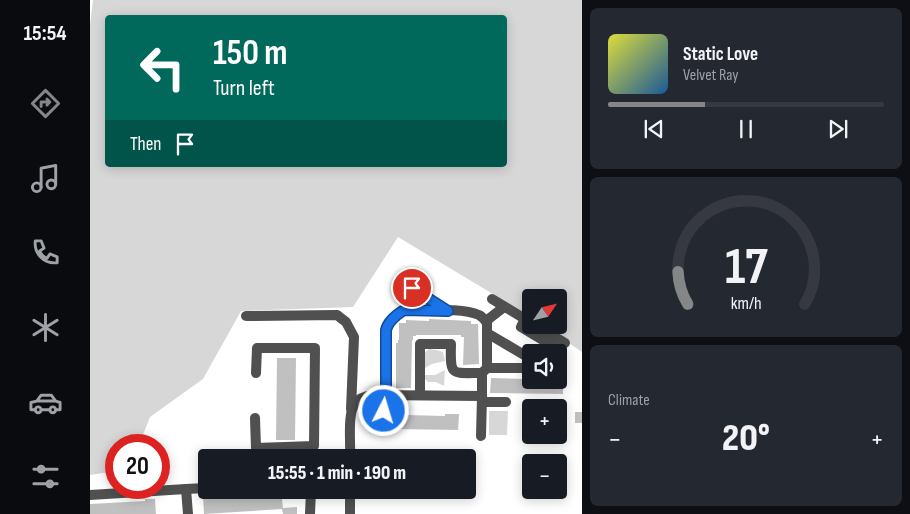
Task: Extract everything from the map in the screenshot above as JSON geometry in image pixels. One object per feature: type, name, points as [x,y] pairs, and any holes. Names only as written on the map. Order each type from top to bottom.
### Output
[{"type":"street","points":[[412,288],[448,311]]},
{"type":"street","points":[[492,299],[522,317]]},
{"type":"street","points":[[486,321],[504,306]]},
{"type":"street","points":[[383,428],[387,326],[404,310],[462,311],[479,316],[487,323],[481,436]]},
{"type":"street","points":[[246,316],[337,315],[346,322],[354,337],[350,449]]},
{"type":"street","points":[[487,333],[522,354]]},
{"type":"street","points":[[532,334],[556,348],[563,342],[550,334]]},
{"type":"street","points":[[420,395],[420,344],[451,344],[450,364],[458,373],[522,369]]},
{"type":"street","points":[[256,373],[258,348],[315,348],[314,446],[292,449]]},
{"type":"street","points":[[351,414],[356,402],[372,395],[420,395],[506,402]]},
{"type":"street","points":[[255,418],[256,448],[259,449]]},
{"type":"street","points":[[90,495],[198,488]]},
{"type":"street","points":[[186,489],[188,514]]},
{"type":"street","points":[[310,514],[311,499]]},
{"type":"street","points":[[350,499],[350,514]]},
{"type":"shaded area","points":[[93,0],[582,0],[582,352],[556,334],[568,334],[568,289],[522,289],[522,312],[398,237],[353,307],[241,311],[203,379],[150,417],[143,434],[105,434],[105,473],[90,475],[90,25]]},
{"type":"shaded area","points":[[429,349],[443,352],[445,361],[425,368],[425,352]]},
{"type":"shaded area","points":[[445,370],[444,386],[436,382],[428,382],[425,379],[425,375],[435,375]]},
{"type":"shaded area","points":[[489,411],[508,411],[507,435],[489,435]]},
{"type":"building","points":[[429,319],[471,321],[471,324],[478,324],[479,364],[463,365],[464,337],[461,337],[461,335],[416,335],[413,336],[412,340],[411,388],[396,388],[396,343],[399,340],[399,323],[406,323],[406,320],[429,321]]},
{"type":"building","points":[[277,358],[296,358],[295,440],[276,440]]},
{"type":"building","points":[[491,378],[522,379],[522,389],[563,389],[563,394],[490,393]]},
{"type":"building","points":[[391,402],[405,403],[406,415],[445,416],[445,414],[459,414],[458,430],[393,429]]},
{"type":"building","points":[[575,412],[582,412],[582,423],[575,423]]},
{"type":"building","points":[[145,499],[155,499],[156,514],[90,514],[90,504],[145,501]]},
{"type":"building","points":[[203,499],[282,499],[283,508],[297,507],[297,514],[283,514],[282,509],[204,514]]},
{"type":"route","points":[[384,411],[387,326],[404,310],[448,311],[412,288]]}]
